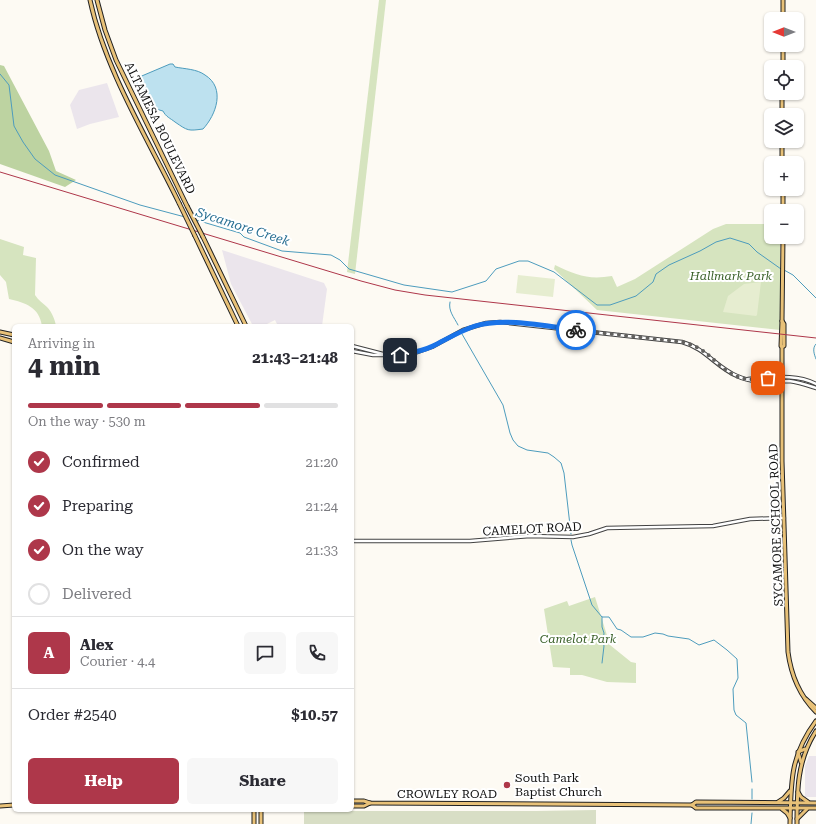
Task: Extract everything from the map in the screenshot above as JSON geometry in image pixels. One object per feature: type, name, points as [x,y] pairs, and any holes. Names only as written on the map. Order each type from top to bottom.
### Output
[{"type":"main road","name":"ALTAMESA BOULEVARD","points":[[90,0],[97,27],[111,66],[237,324]]},
{"type":"main road","name":"ALTAMESA BOULEVARD","points":[[97,0],[105,30],[116,60],[245,324]]},
{"type":"main road","points":[[783,0],[783,12]]},
{"type":"main road","name":"SYCAMORE SCHOOL ROAD","points":[[783,244],[781,334],[783,377],[782,461],[789,659],[797,685],[807,702],[816,712]]},
{"type":"main road","points":[[234,319],[241,315]]},
{"type":"main road","points":[[0,332],[12,335]]},
{"type":"main road","points":[[0,338],[12,341]]},
{"type":"main road","name":"SYCAMORE SCHOOL ROAD","points":[[806,699],[816,708]]},
{"type":"main road","points":[[790,824],[792,770],[804,739],[816,721]]},
{"type":"main road","points":[[800,765],[816,731]]},
{"type":"main road","points":[[798,752],[807,748]]},
{"type":"main road","points":[[797,824],[797,790],[800,765],[800,756],[798,752]]},
{"type":"main road","points":[[776,802],[784,798],[791,789]]},
{"type":"main road","points":[[797,790],[801,797],[810,803]]},
{"type":"main road","name":"CROWLEY ROAD","points":[[354,801],[364,801],[370,803],[692,805],[696,808],[816,808]]},
{"type":"main road","name":"CROWLEY ROAD","points":[[692,805],[696,802],[816,803]]},
{"type":"main road","name":"CROWLEY ROAD","points":[[354,806],[364,806],[370,803]]},
{"type":"main road","points":[[0,806],[12,806]]},
{"type":"main road","points":[[780,808],[787,813],[790,818]]},
{"type":"main road","points":[[797,819],[808,808]]},
{"type":"main road","points":[[254,812],[254,824]]},
{"type":"main road","points":[[261,812],[261,824]]},
{"type":"street","points":[[354,351],[374,355],[415,353],[432,347],[463,330],[486,323],[500,322],[682,342],[695,346],[707,354],[725,370],[736,376],[754,381],[783,381],[801,383],[816,388]]},
{"type":"street","points":[[354,347],[387,355]]},
{"type":"street","points":[[746,379],[783,377],[802,378],[816,384]]},
{"type":"street","name":"CAMELOT ROAD","points":[[354,541],[470,541],[530,536],[573,537],[590,534],[607,528],[712,526],[750,519],[784,518]]},
{"type":"shaded area","points":[[107,83],[119,117],[90,124],[77,129],[70,105],[79,90]]},
{"type":"shaded area","points":[[222,250],[324,283],[327,289],[322,324],[277,324],[275,320],[267,324],[252,324],[231,284]]},
{"type":"shaded area","points":[[809,756],[816,756],[816,797],[805,797],[805,766]]},
{"type":"green space","points":[[379,0],[386,0],[355,274],[347,272]]},
{"type":"green space","points":[[0,65],[4,66],[49,151],[56,171],[76,180],[65,187],[0,164]]},
{"type":"green space","name":"Hallmark Park","points":[[726,224],[764,224],[764,244],[780,244],[780,330],[597,310],[554,269],[555,265],[569,272],[582,276],[612,276],[617,287],[635,279],[713,229]]},
{"type":"green space","points":[[0,239],[24,247],[23,255],[36,258],[35,295],[50,311],[55,324],[41,324],[35,310],[26,304],[9,299],[6,282],[0,275]]},
{"type":"green space","points":[[518,275],[555,279],[553,297],[516,293]]},
{"type":"green space","points":[[761,282],[756,316],[723,312],[728,296],[744,284]]},
{"type":"green space","name":"Camelot Park","points":[[595,597],[610,645],[631,662],[636,663],[636,683],[607,682],[582,675],[570,675],[570,668],[553,667],[544,609],[567,601],[569,606]]},
{"type":"green space","points":[[596,810],[596,824],[304,824],[304,812]]},
{"type":"water","points":[[173,64],[175,67],[195,70],[202,73],[211,80],[215,87],[217,102],[215,109],[208,123],[203,129],[188,130],[167,116],[163,111],[152,107],[140,92],[136,81],[137,78]]},
{"type":"waterway","name":"Sycamore Creek","points":[[0,74],[9,85],[14,126],[35,159],[55,175],[140,205],[185,217]]},
{"type":"waterway","name":"Sycamore Creek","points":[[196,220],[240,233],[244,237],[282,251],[331,255],[340,260],[349,269],[404,285],[452,292],[486,281],[496,269],[519,261],[528,261],[554,272],[597,305],[610,305],[636,296],[653,282],[656,274],[669,265],[716,242],[730,238],[749,244],[757,252],[781,269]]},
{"type":"waterway","name":"Sycamore Creek","points":[[784,270],[793,275],[816,298]]},
{"type":"waterway","points":[[450,302],[451,311],[458,325]]},
{"type":"waterway","points":[[462,334],[503,405],[513,440],[518,446],[527,450],[548,453],[561,463],[564,473],[571,534]]},
{"type":"waterway","points":[[816,344],[814,349],[816,359]]},
{"type":"waterway","points":[[571,540],[592,605],[602,617],[609,617],[617,629],[631,637],[643,637],[655,633],[689,639],[699,645],[714,640],[737,659],[738,678],[733,689],[734,710],[736,715],[746,723],[752,782]]},
{"type":"waterway","points":[[602,617],[604,646],[602,663]]},
{"type":"waterway","points":[[752,789],[752,799]]},
{"type":"waterway","points":[[751,824],[752,813]]},
{"type":"railway","points":[[0,172],[395,290],[425,295],[816,338]]},
{"type":"way so far","points":[[576,330],[682,342],[695,346],[707,354],[725,370],[736,376],[746,379],[768,378]]},
{"type":"place","name":"South Park Baptist Church","points":[[507,785]]},
{"type":"route","points":[[400,355],[415,353],[432,347],[463,330],[486,323],[500,322],[526,324],[576,330]]}]
